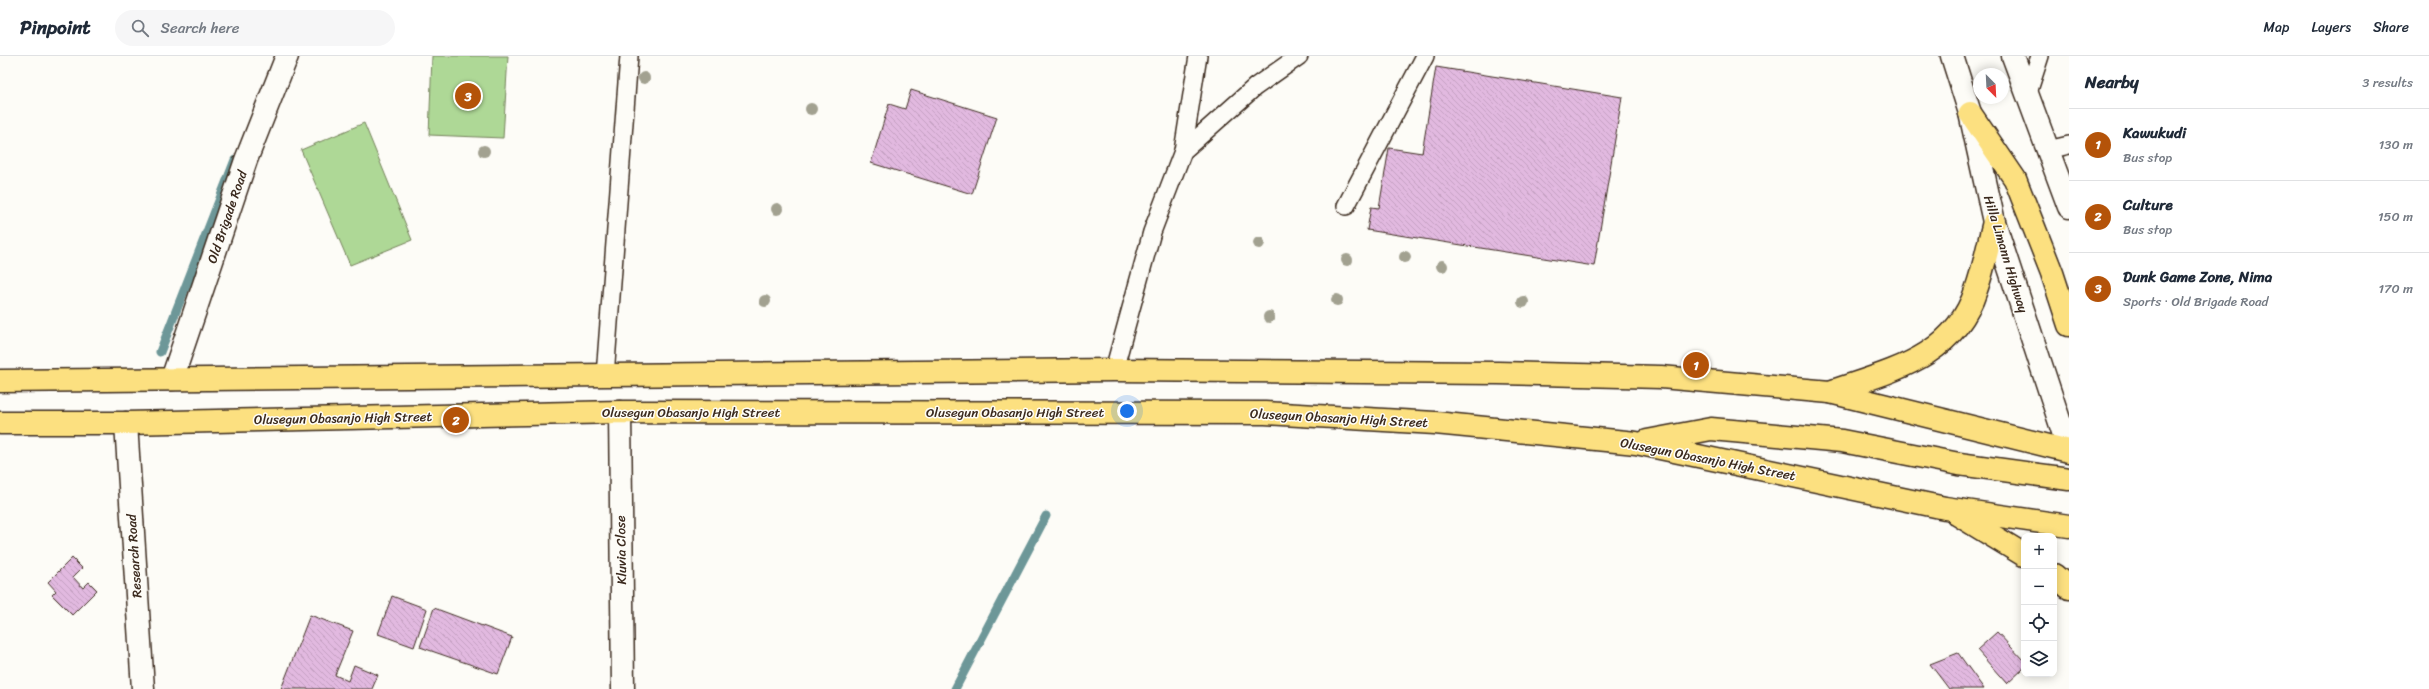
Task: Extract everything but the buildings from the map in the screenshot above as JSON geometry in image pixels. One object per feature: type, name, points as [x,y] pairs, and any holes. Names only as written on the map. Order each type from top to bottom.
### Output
[{"type":"main road","points":[[1970,113],[2015,179],[2052,272],[2069,325]]},
{"type":"main road","points":[[1830,392],[1910,363],[1937,348],[1956,328],[1976,292],[1994,222]]},
{"type":"main road","points":[[0,381],[1114,370],[1498,373],[1661,377],[1830,392],[2069,450]]},
{"type":"main road","name":"Olusegun Obasanjo High Street","points":[[0,423],[126,423],[620,412],[1265,413],[1435,423],[1636,443],[1945,508],[2069,526]]},
{"type":"main road","points":[[1636,443],[1710,429],[1842,441],[1959,464],[2069,479]]},
{"type":"main road","points":[[1945,508],[2021,553]]},
{"type":"main road","points":[[2057,578],[2069,588]]},
{"type":"street","name":"Old Brigade Road","points":[[172,379],[246,160],[286,56]]},
{"type":"street","name":"Hilla Limann Highway","points":[[1952,56],[1970,113],[1994,222],[2069,450]]},
{"type":"street","points":[[2012,56],[2028,93],[2069,207]]},
{"type":"street","name":"Kluvia Close","points":[[620,412],[623,689]]},
{"type":"street","name":"Research Road","points":[[126,423],[142,689]]},
{"type":"lane","points":[[605,376],[629,56]]},
{"type":"lane","points":[[1114,370],[1152,232],[1183,151],[1198,56]]},
{"type":"lane","points":[[1183,151],[1255,87],[1299,56]]},
{"type":"lane","points":[[1346,206],[1425,56]]},
{"type":"lane","points":[[2028,93],[2040,56]]},
{"type":"lane","points":[[2048,150],[2069,145]]},
{"type":"green space","points":[[432,56],[508,56],[503,138],[429,135]]},
{"type":"green space","points":[[364,123],[412,240],[350,265],[301,150]]},
{"type":"waterway","points":[[160,352],[235,160]]},
{"type":"waterway","points":[[955,689],[1046,516]]},
{"type":"place","name":"Dunk Game Zone, Nima","points":[[468,96]]},
{"type":"place","name":"Kawukudi","points":[[1696,365]]},
{"type":"place","name":"Culture","points":[[456,420]]}]
